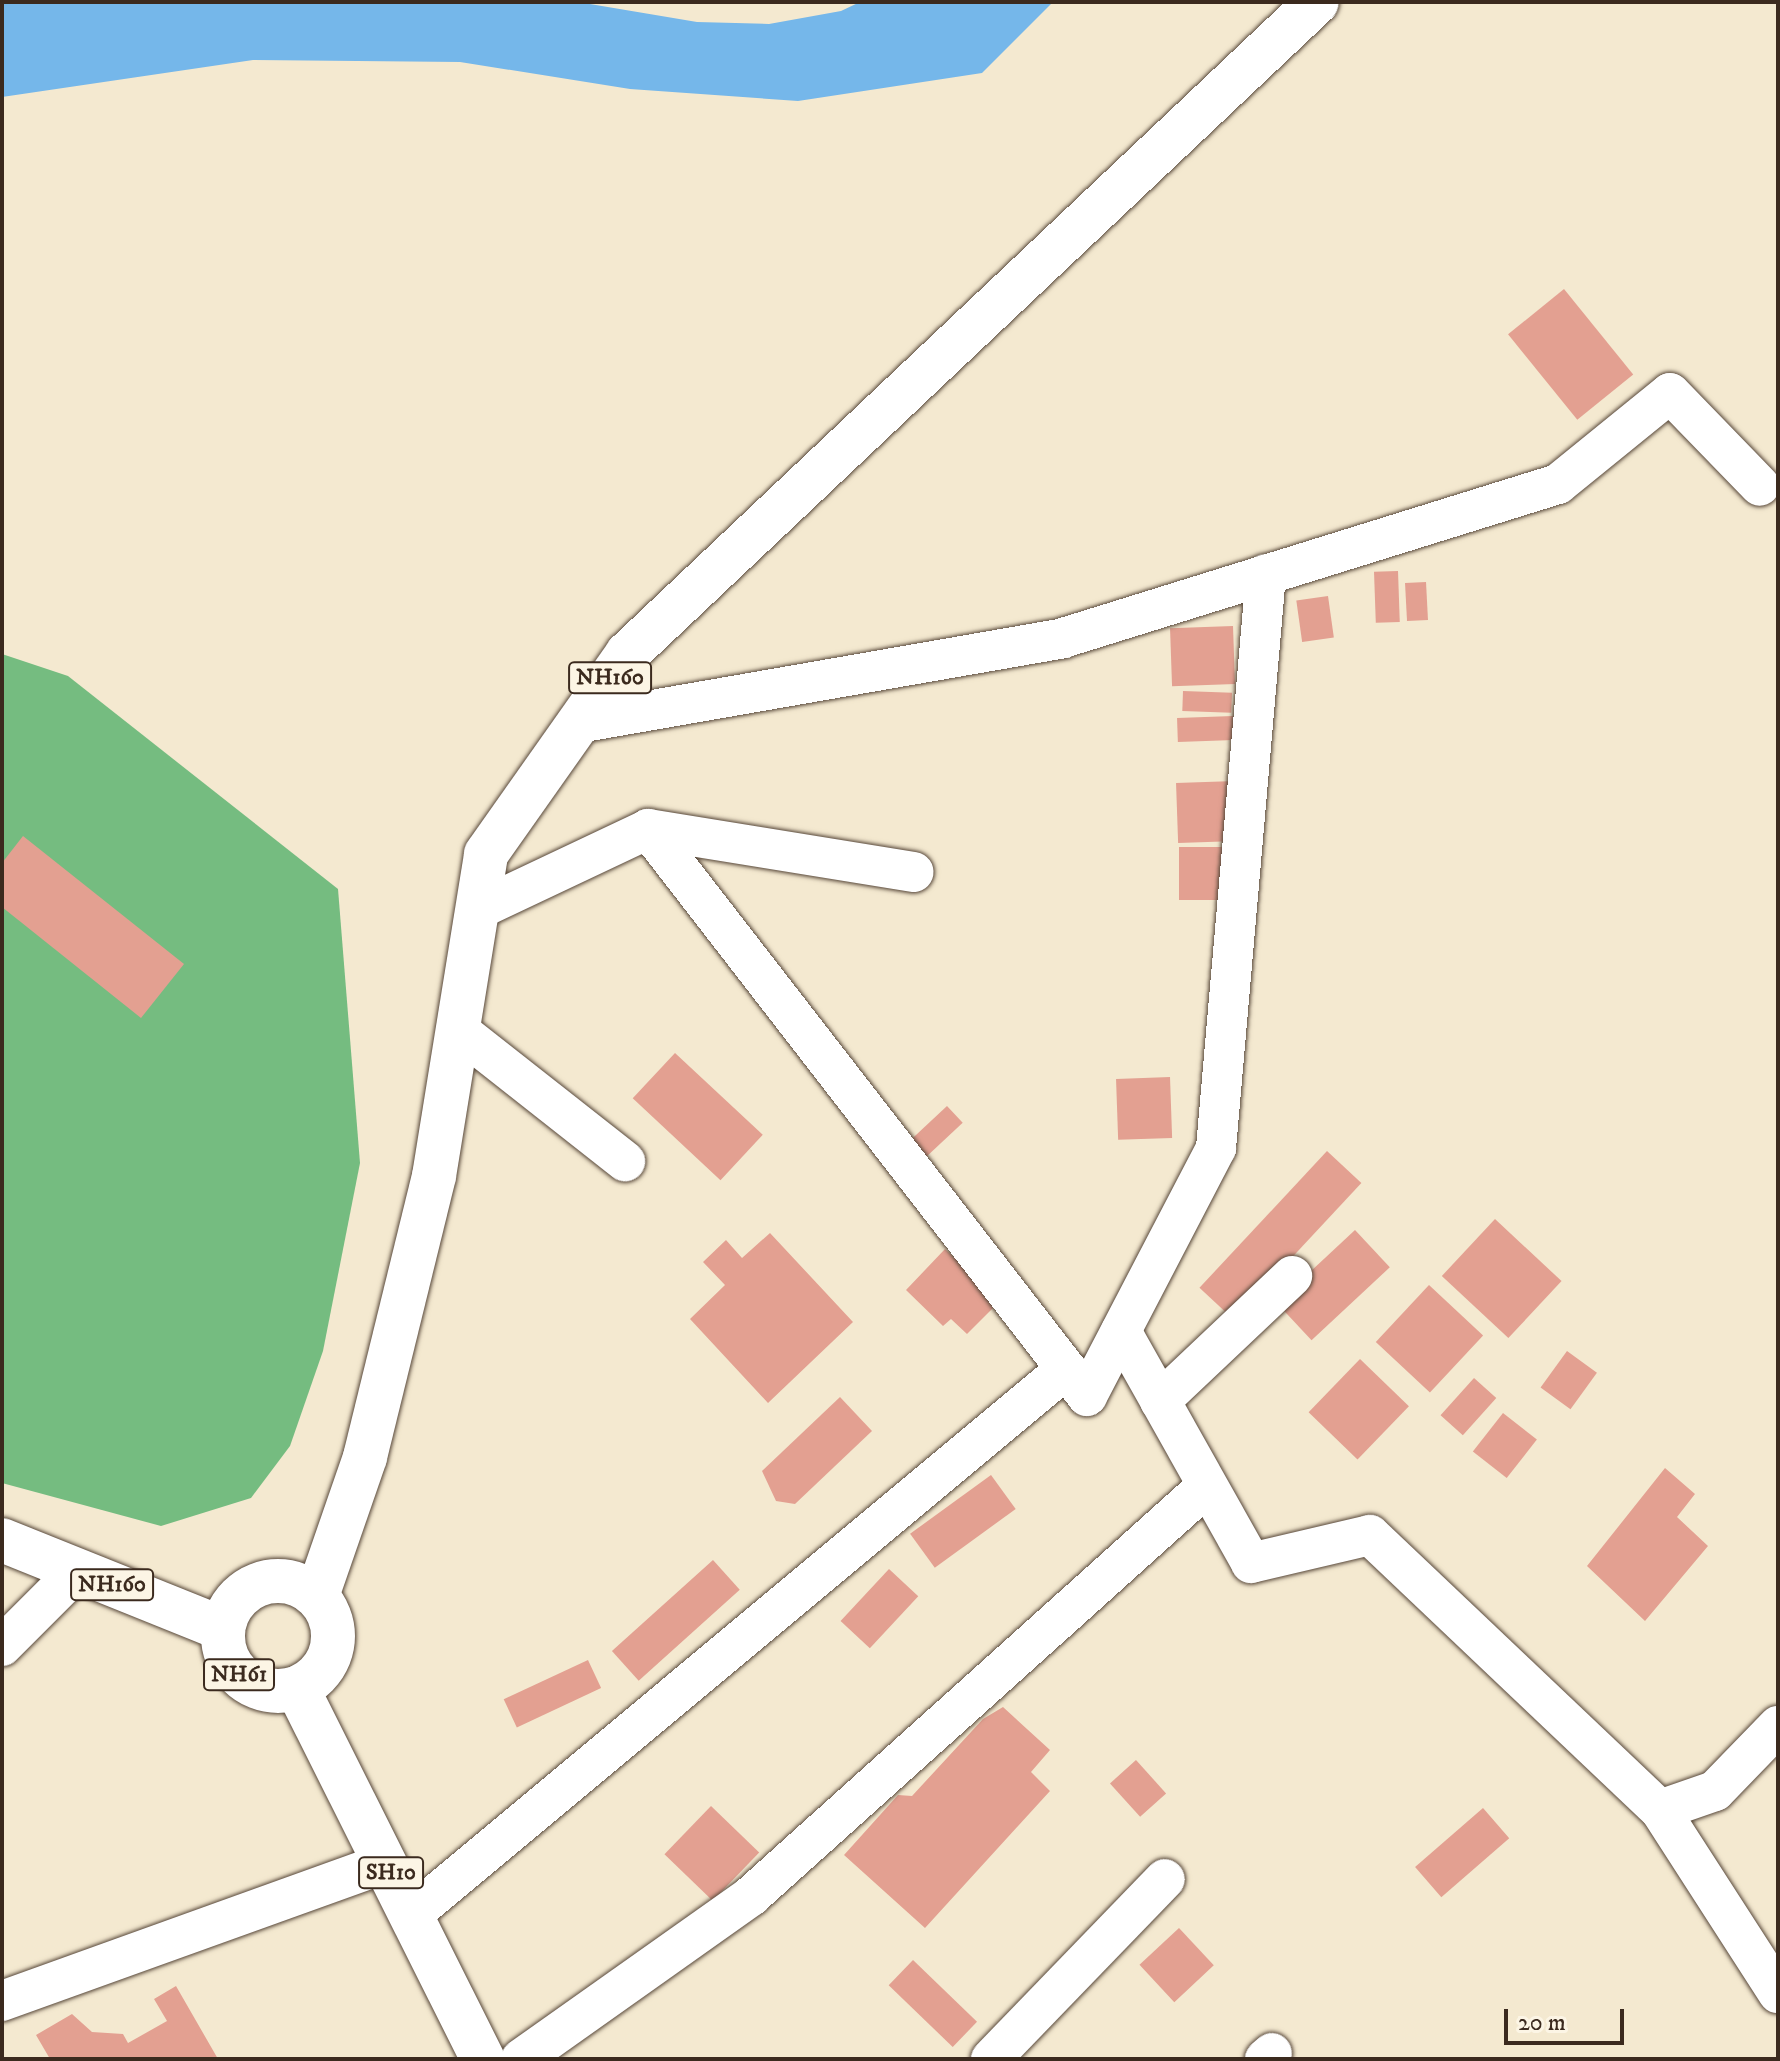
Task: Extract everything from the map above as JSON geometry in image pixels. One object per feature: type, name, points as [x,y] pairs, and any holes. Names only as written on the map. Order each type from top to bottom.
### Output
[{"type":"main road","name":"NH160","points":[[317,1596],[365,1457],[434,1176],[486,854],[627,654],[1317,2]]},
{"type":"main road","name":"NH160","points":[[2,1540],[223,1629]]},
{"type":"main road","name":"NH61","points":[[283,1580],[317,1596],[329,1612],[332,1648],[314,1677],[297,1688],[262,1689],[243,1679],[226,1657],[223,1629],[233,1603],[257,1584],[283,1580]]},
{"type":"main road","name":"SH10","points":[[297,1688],[483,2059]]},
{"type":"street","points":[[578,723],[1063,638],[1558,484],[1670,393],[1760,486]]},
{"type":"street","points":[[648,829],[1087,1396],[1216,1148],[1266,574]]},
{"type":"street","points":[[477,910],[648,829],[914,872]]},
{"type":"street","points":[[457,1029],[625,1161]]},
{"type":"street","points":[[1160,1401],[1292,1276]]},
{"type":"street","points":[[1121,1331],[1251,1563],[1370,1535],[1660,1810],[1778,1993]]},
{"type":"street","points":[[411,1915],[1066,1369]]},
{"type":"street","points":[[521,2059],[751,1896],[1207,1486]]},
{"type":"street","points":[[2,1646],[77,1571]]},
{"type":"street","points":[[1660,1810],[1715,1791],[1778,1726]]},
{"type":"street","points":[[2,2001],[385,1863]]},
{"type":"street","points":[[991,2059],[1165,1879]]},
{"type":"green space","points":[[2,654],[68,676],[338,889],[360,1163],[323,1351],[290,1446],[251,1498],[161,1526],[2,1483]]},
{"type":"water","points":[[578,2],[697,22],[769,24],[841,11],[860,2],[1053,2],[982,73],[798,101],[630,89],[460,62],[253,60],[2,97],[2,4]]},
{"type":"building","points":[[1564,289],[1633,374],[1577,420],[1508,334]]},
{"type":"building","points":[[1398,571],[1400,622],[1376,623],[1374,572]]},
{"type":"building","points":[[1426,582],[1428,620],[1407,621],[1405,583]]},
{"type":"building","points":[[1328,596],[1334,638],[1302,642],[1296,600]]},
{"type":"building","points":[[1233,626],[1235,684],[1172,686],[1170,628]]},
{"type":"building","points":[[1183,691],[1232,693],[1231,713],[1182,711]]},
{"type":"building","points":[[1233,716],[1234,740],[1178,742],[1177,718]]},
{"type":"building","points":[[1235,781],[1237,841],[1178,843],[1176,783]]},
{"type":"building","points":[[23,836],[184,964],[141,1018],[2,907],[2,863]]},
{"type":"building","points":[[1179,847],[1233,847],[1233,900],[1179,900]]},
{"type":"building","points":[[675,1053],[763,1135],[720,1180],[633,1098]]},
{"type":"building","points":[[1170,1077],[1172,1138],[1118,1140],[1116,1079]]},
{"type":"building","points":[[947,1106],[963,1123],[916,1166],[900,1150]]},
{"type":"building","points":[[1327,1151],[1361,1183],[1234,1320],[1199,1288]]},
{"type":"building","points":[[1495,1219],[1562,1281],[1508,1338],[1442,1276]]},
{"type":"building","points":[[1355,1230],[1390,1267],[1312,1340],[1277,1303]]},
{"type":"building","points":[[770,1233],[853,1322],[768,1403],[690,1319],[725,1285],[703,1262],[726,1240],[742,1258]]},
{"type":"building","points":[[945,1249],[1000,1301],[967,1334],[951,1319],[943,1326],[906,1290]]},
{"type":"building","points":[[1429,1285],[1483,1335],[1430,1393],[1376,1342]]},
{"type":"building","points":[[1567,1351],[1597,1373],[1570,1409],[1541,1387]]},
{"type":"building","points":[[1360,1359],[1409,1406],[1358,1459],[1309,1412]]},
{"type":"building","points":[[1474,1378],[1496,1398],[1463,1435],[1441,1415]]},
{"type":"building","points":[[840,1397],[872,1431],[795,1504],[776,1501],[762,1471]]},
{"type":"building","points":[[1503,1413],[1537,1439],[1507,1478],[1473,1452]]},
{"type":"building","points":[[1665,1468],[1695,1494],[1677,1517],[1708,1546],[1645,1621],[1587,1566]]},
{"type":"building","points":[[991,1475],[1016,1509],[935,1568],[910,1534]]},
{"type":"building","points":[[713,1560],[740,1590],[639,1681],[612,1651]]},
{"type":"building","points":[[889,1569],[918,1596],[870,1648],[841,1621]]},
{"type":"building","points":[[588,1660],[601,1688],[517,1727],[504,1699]]},
{"type":"building","points":[[1003,1707],[1050,1750],[1031,1772],[1050,1791],[925,1928],[844,1855],[898,1795],[912,1796],[983,1719]]},
{"type":"building","points":[[1136,1760],[1166,1793],[1140,1817],[1110,1783]]},
{"type":"building","points":[[711,1806],[759,1853],[713,1901],[664,1854]]},
{"type":"building","points":[[1483,1808],[1509,1838],[1441,1897],[1415,1867]]},
{"type":"building","points":[[1179,1928],[1214,1965],[1174,2002],[1140,1965]]},
{"type":"building","points":[[913,1960],[977,2022],[953,2047],[889,1985]]},
{"type":"building","points":[[176,1986],[218,2059],[50,2059],[36,2035],[72,2014],[92,2032],[123,2034],[128,2043],[167,2021],[154,1999]]}]
